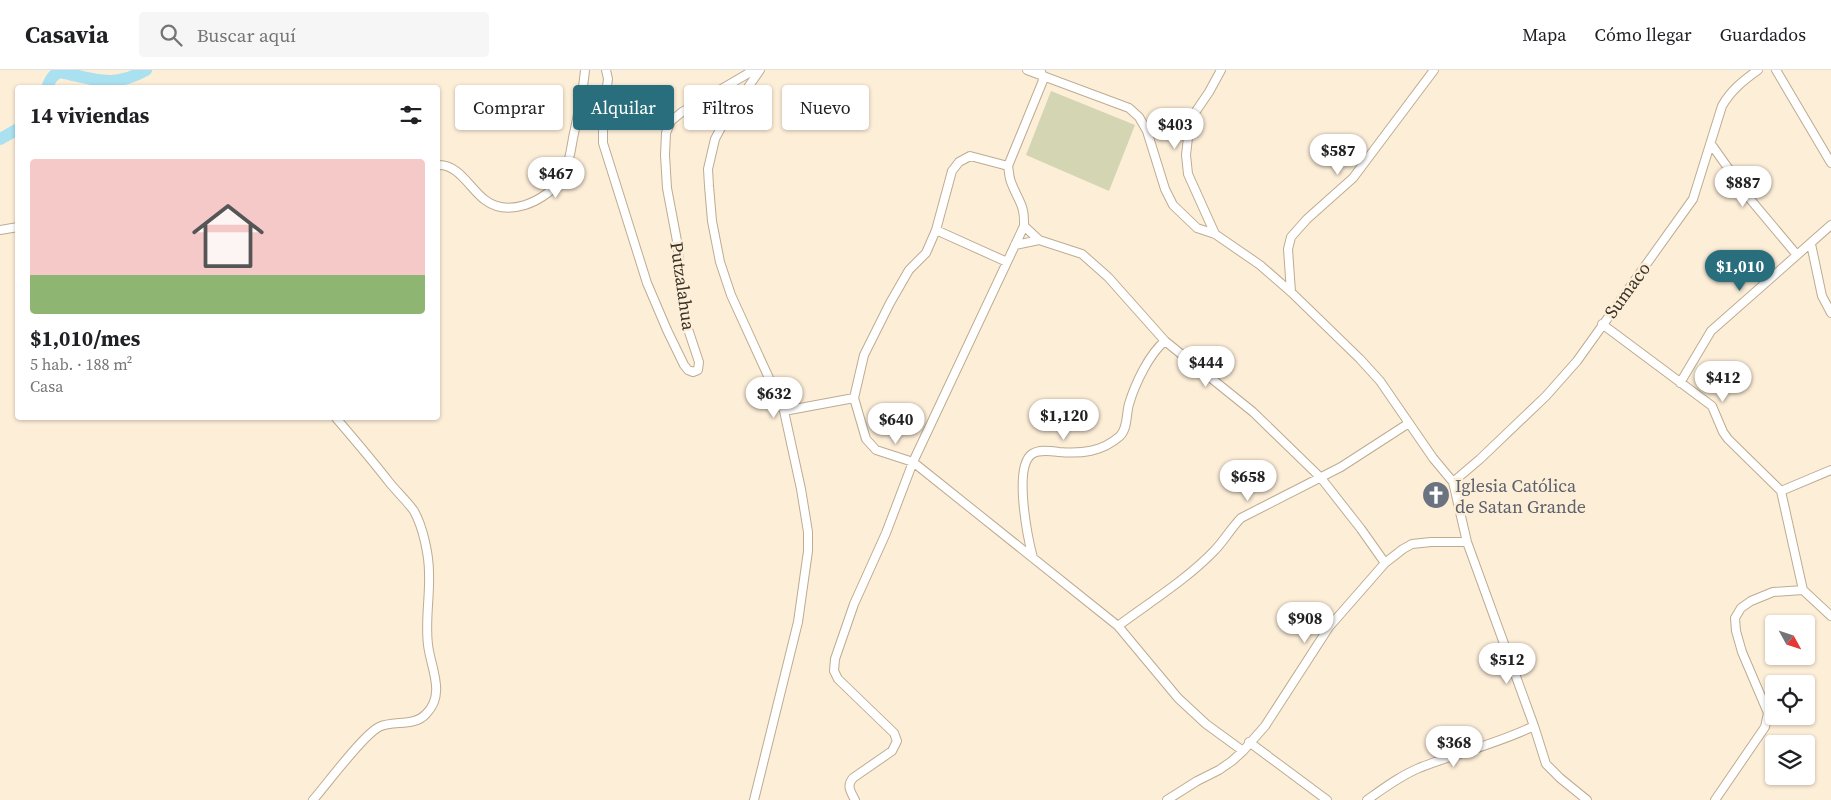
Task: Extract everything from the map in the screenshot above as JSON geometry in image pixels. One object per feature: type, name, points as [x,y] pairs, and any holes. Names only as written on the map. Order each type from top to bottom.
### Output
[{"type":"street","points":[[440,165],[449,167],[456,172],[495,206],[508,208],[538,200],[556,185],[564,174],[586,70]]},
{"type":"street","name":"Putzalahua","points":[[606,70],[608,79],[603,114],[603,142],[647,283],[684,365],[693,372],[698,370],[699,362],[684,317],[677,241],[667,188],[666,134],[671,121],[682,112],[754,70]]},
{"type":"street","points":[[754,800],[798,622],[808,551],[808,532],[801,489],[784,411],[728,286],[720,262],[712,221],[708,169],[715,139],[724,122],[760,70]]},
{"type":"street","points":[[1027,70],[1129,108],[1139,117],[1147,131],[1165,189],[1174,205],[1196,228],[1215,234],[1260,265],[1291,292],[1380,381],[1433,458],[1453,482],[1467,542],[1546,764],[1587,800]]},
{"type":"street","points":[[1215,234],[1188,174],[1186,154],[1190,120],[1221,70]]},
{"type":"street","points":[[1291,292],[1288,249],[1291,237],[1307,219],[1352,178],[1434,70]]},
{"type":"street","name":"Sumaco","points":[[1453,482],[1480,459],[1562,379],[1576,362],[1693,198],[1722,106],[1737,86],[1758,70]]},
{"type":"street","points":[[1776,70],[1801,115],[1831,160]]},
{"type":"street","points":[[855,800],[849,788],[849,782],[892,751],[896,741],[894,733],[838,679],[834,670],[834,659],[854,604],[886,533],[913,462],[1024,226],[1025,213],[1011,182],[1008,166],[1042,74]]},
{"type":"street","points":[[1711,144],[1750,199],[1797,254]]},
{"type":"street","points":[[1008,166],[970,156],[959,162],[952,171],[936,230],[926,253],[909,270],[864,355],[854,398],[866,439],[876,450],[913,462],[1118,626],[1178,698],[1206,724],[1242,751]]},
{"type":"street","points":[[1680,383],[1711,331],[1797,254],[1812,244],[1831,225]]},
{"type":"street","points":[[1024,226],[1039,240],[1082,254],[1095,264],[1164,341],[1253,412],[1321,478],[1362,529],[1385,563]]},
{"type":"street","points":[[0,230],[15,228]]},
{"type":"street","points":[[936,230],[1007,262]]},
{"type":"street","points":[[1015,245],[1039,240]]},
{"type":"street","points":[[1812,244],[1822,296],[1831,313]]},
{"type":"street","points":[[1602,324],[1712,406],[1728,439],[1781,491],[1803,590],[1831,616]]},
{"type":"street","points":[[1033,558],[1022,500],[1027,461],[1032,454],[1041,451],[1092,452],[1120,436],[1125,430],[1129,402],[1139,380],[1152,356],[1164,341]]},
{"type":"street","points":[[784,411],[854,398]]},
{"type":"street","points":[[313,800],[360,744],[377,728],[388,723],[410,722],[425,715],[433,703],[437,691],[428,646],[427,605],[429,573],[425,541],[414,512],[338,420]]},
{"type":"street","points":[[1118,626],[1187,575],[1214,550],[1241,518],[1341,467],[1409,423]]},
{"type":"street","points":[[1781,491],[1831,470]]},
{"type":"street","points":[[1167,800],[1232,761],[1265,726],[1329,627],[1385,563],[1412,544],[1467,542]]},
{"type":"street","points":[[1715,800],[1765,727],[1768,713],[1742,652],[1736,631],[1735,618],[1741,608],[1751,601],[1773,592],[1803,590]]},
{"type":"street","points":[[1367,800],[1390,784],[1420,768],[1504,740],[1534,726]]},
{"type":"street","points":[[1249,742],[1327,800]]},
{"type":"street","points":[[1175,794],[1182,800]]},
{"type":"green space","points":[[1051,91],[1135,125],[1109,191],[1026,155]]},
{"type":"waterway","points":[[48,85],[52,78],[60,72],[103,81],[113,81],[134,76],[146,70]]},
{"type":"waterway","points":[[0,139],[15,131]]},
{"type":"place","name":"Iglesia Católica de Satan Grande","points":[[1436,495]]}]
